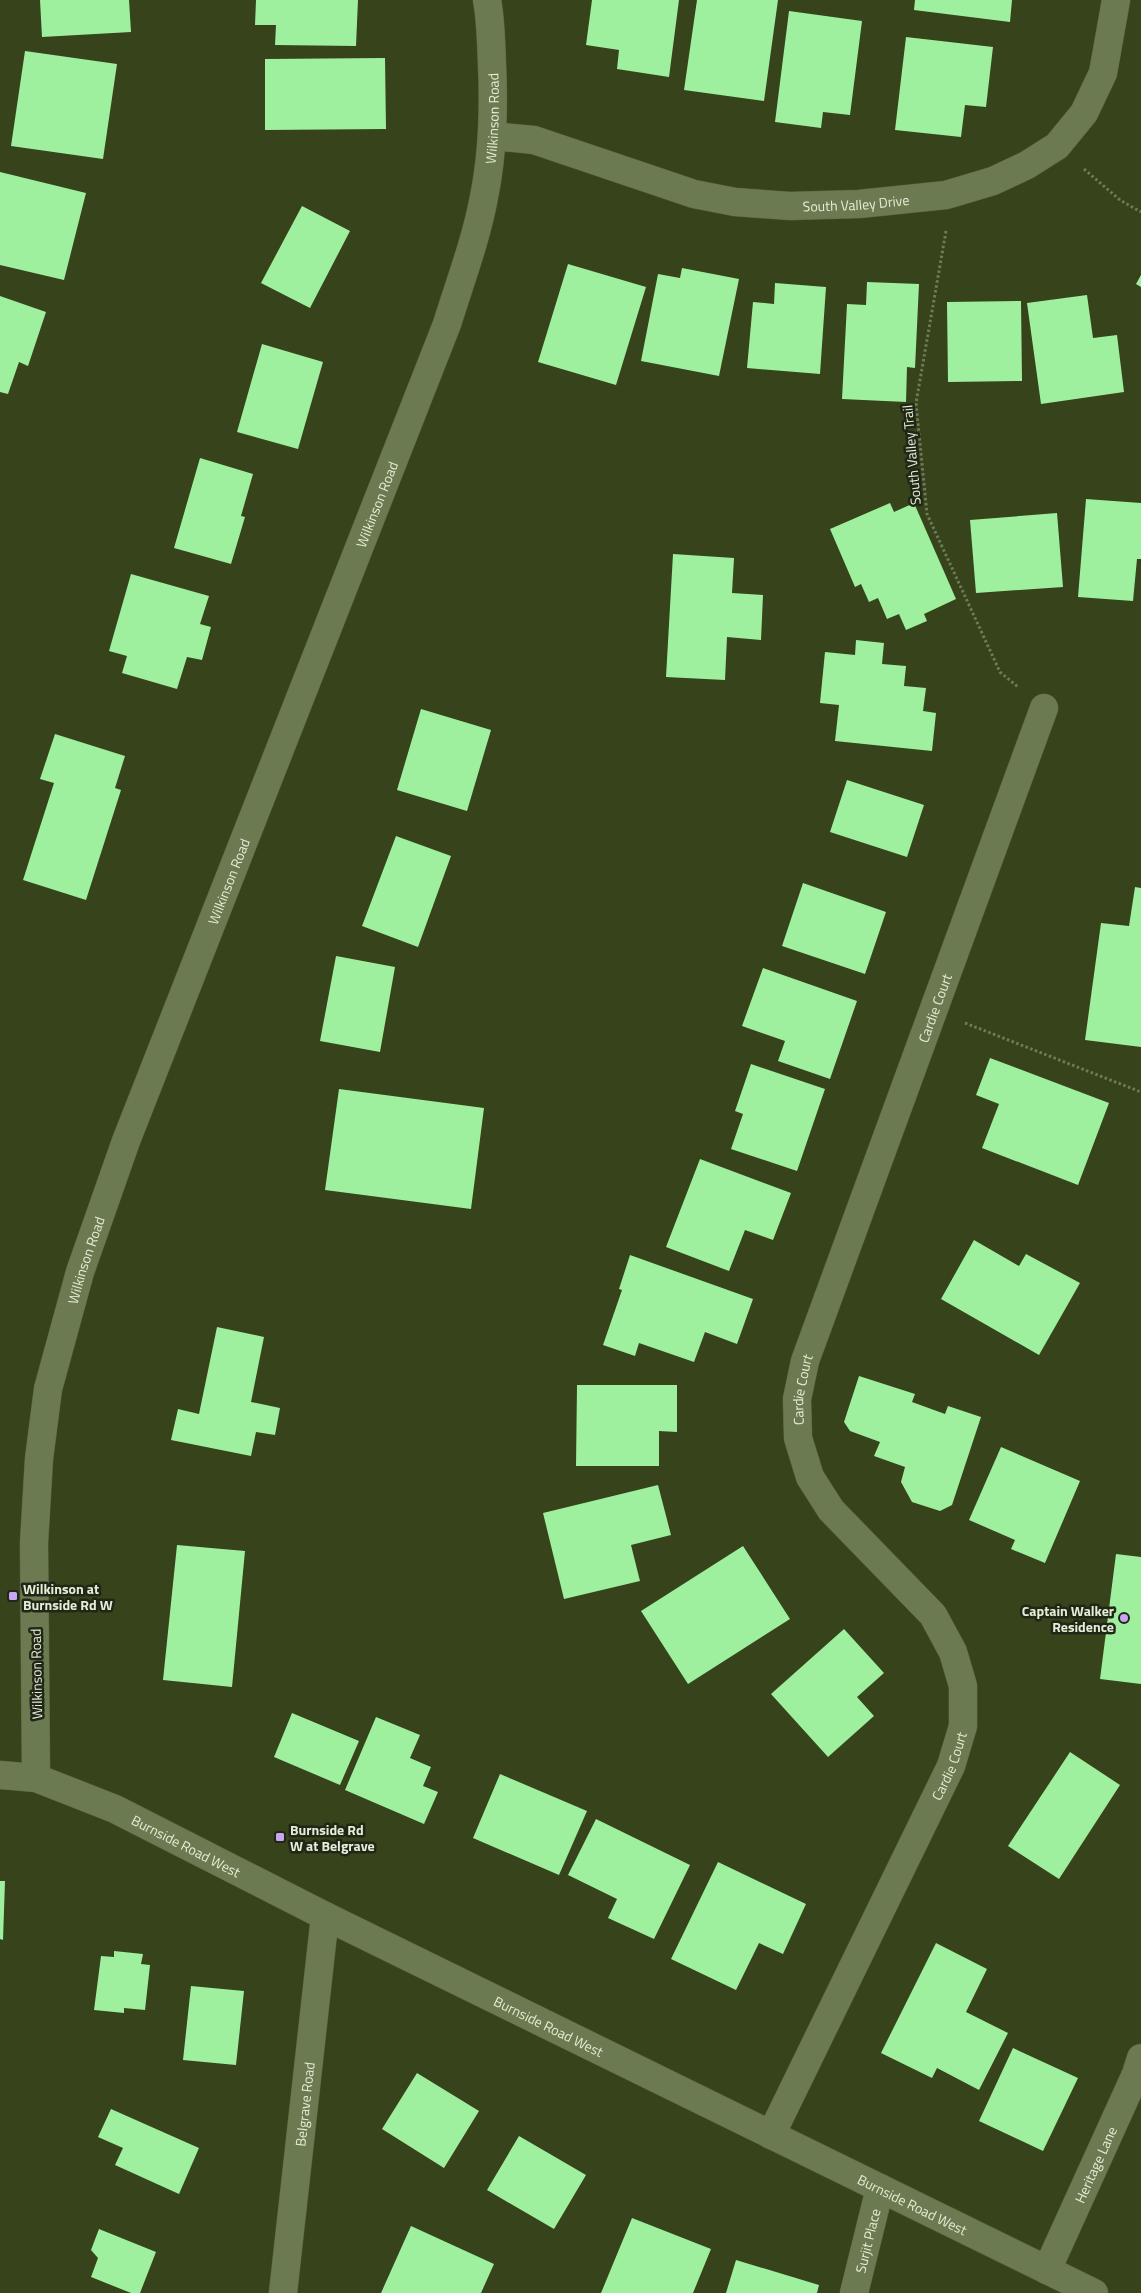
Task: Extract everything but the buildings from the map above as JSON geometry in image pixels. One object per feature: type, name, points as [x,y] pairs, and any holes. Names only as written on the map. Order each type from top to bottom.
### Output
[{"type":"street","name":"Wilkinson Road","points":[[36,1778],[34,1543],[39,1459],[48,1389],[73,1299],[126,1141],[447,324],[469,256],[484,197],[492,136],[493,80],[490,16],[487,0]]},
{"type":"street","name":"South Valley Drive","points":[[492,136],[534,140],[694,194],[735,202],[790,206],[840,205],[946,195],[993,181],[1027,165],[1057,146],[1084,113],[1103,73],[1112,32],[1116,0]]},
{"type":"street","name":"Cardie Court","points":[[771,2135],[951,1766],[963,1726],[963,1686],[953,1652],[933,1615],[831,1510],[810,1477],[798,1438],[797,1399],[805,1361],[1044,708]]},
{"type":"street","name":"Burnside Road West","points":[[0,1775],[36,1778],[115,1809],[325,1916],[1094,2293]]},
{"type":"street","name":"Belgrave Road","points":[[283,2293],[325,1916]]},
{"type":"street","name":"Heritage Lane","points":[[1047,2270],[1136,2074],[1141,2058]]},
{"type":"street","name":"Surjit Place","points":[[854,2293],[880,2188]]},
{"type":"path","points":[[1057,146],[1120,200],[1141,212]]},
{"type":"path","name":"South Valley Trail","points":[[946,195],[947,227],[916,403],[927,514],[1000,672],[1044,708]]},
{"type":"path","points":[[933,1011],[1141,1092]]},
{"type":"place","name":"Wilkinson at Burnside Rd W","points":[[13,1596]]},
{"type":"place","name":"Captain Walker Residence","points":[[1124,1618]]},
{"type":"place","name":"Burnside Rd W at Belgrave","points":[[280,1837]]}]
